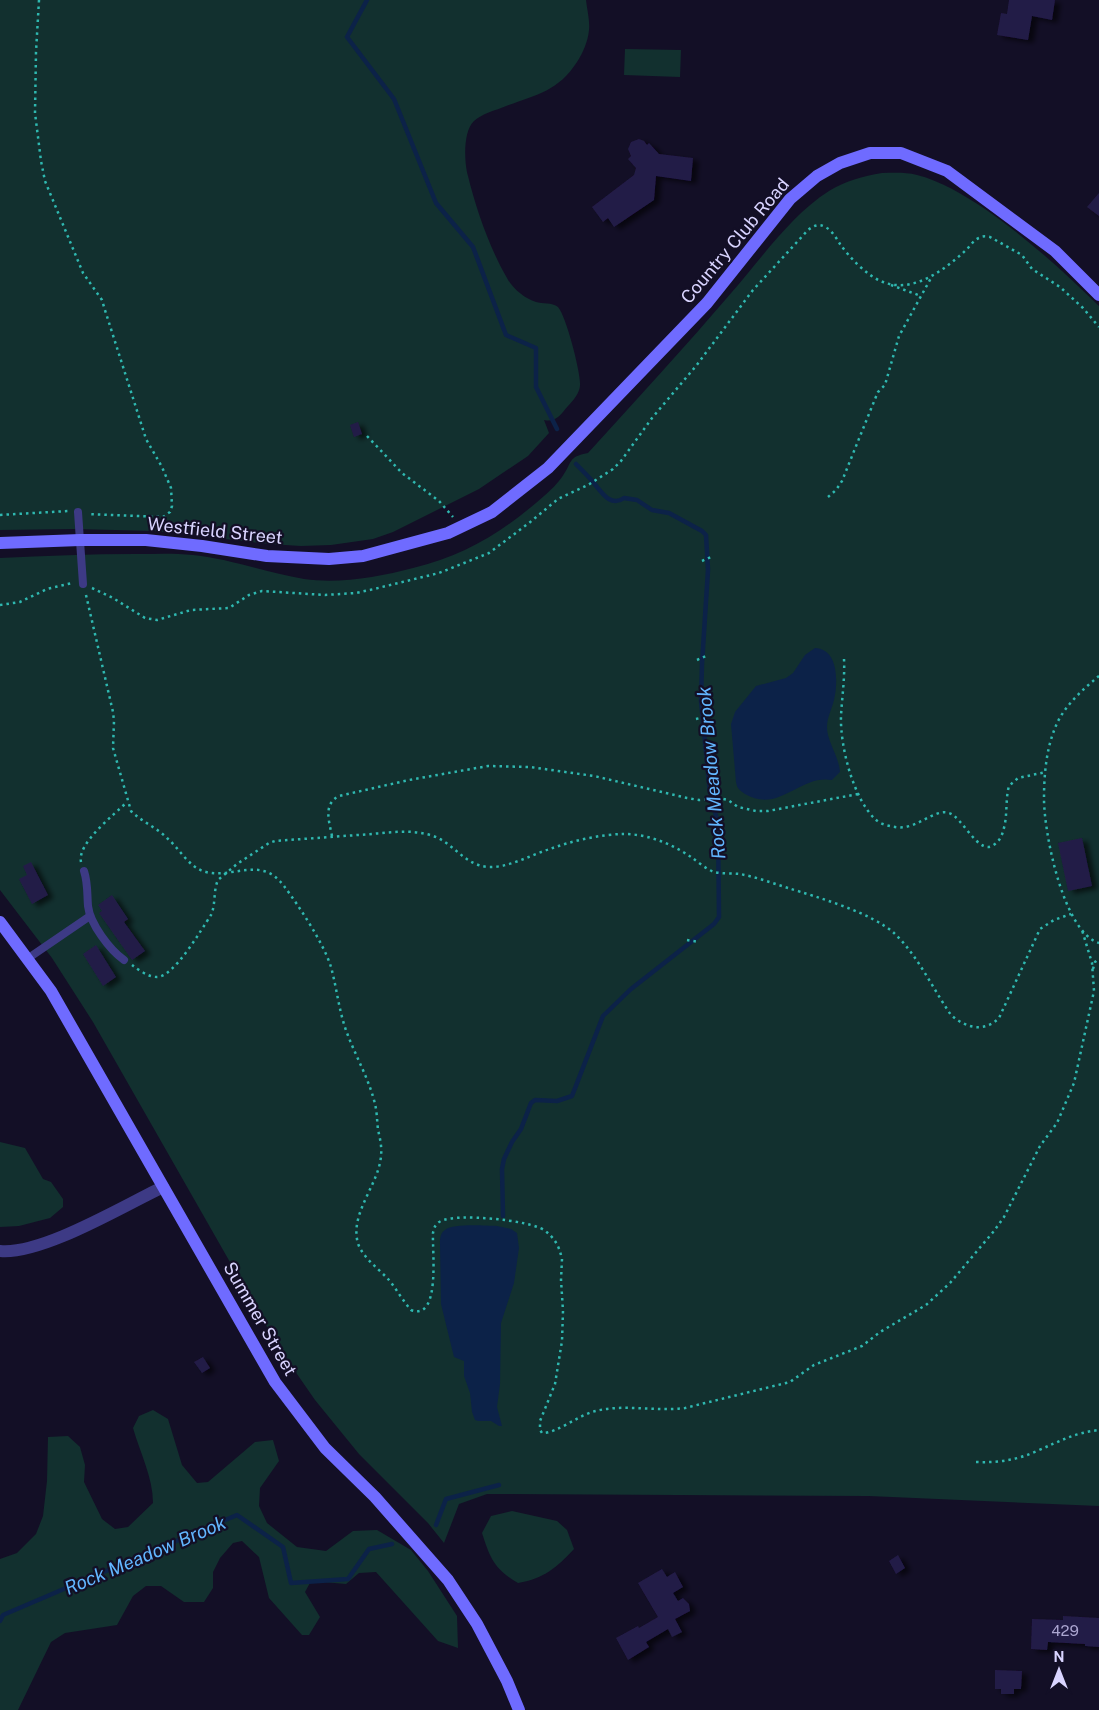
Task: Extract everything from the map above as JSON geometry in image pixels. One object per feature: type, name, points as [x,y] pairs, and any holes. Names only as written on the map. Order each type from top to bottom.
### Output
[{"type":"street","name":"Country Club Road","points":[[425,540],[448,533],[492,512],[548,468],[707,303],[790,199],[817,176],[840,163],[870,153],[901,153],[947,171],[1055,251],[1099,295]]},
{"type":"street","name":"Westfield Street","points":[[0,543],[146,540],[267,556],[329,559],[363,556],[425,540]]},
{"type":"street","name":"Summer Street","points":[[0,922],[51,991],[275,1382],[325,1448],[374,1497],[448,1580],[485,1640],[507,1681],[519,1710]]},
{"type":"street","points":[[0,1251],[10,1252],[42,1244],[163,1187]]},
{"type":"lane","points":[[78,512],[84,584]]},
{"type":"lane","points":[[84,872],[88,884],[90,916],[112,949],[124,960]]},
{"type":"lane","points":[[27,959],[90,916]]},
{"type":"path","points":[[0,515],[65,510],[93,515],[163,517],[170,512],[172,497],[171,488],[162,467],[146,439],[102,300],[83,273],[46,181],[41,161],[36,113],[36,52],[39,0]]},
{"type":"path","points":[[0,605],[20,602],[47,589],[71,583],[84,584],[114,598],[132,611],[152,621],[191,610],[228,608],[249,594],[262,591],[311,595],[356,593],[440,572],[489,553],[558,499],[588,485],[621,461],[652,418],[696,366],[753,290],[813,226],[826,227],[863,269],[883,282],[921,296]]},
{"type":"path","points":[[883,282],[907,284],[931,277],[966,250],[976,239],[984,236],[990,237],[1022,255],[1032,270],[1060,287],[1083,308],[1099,327]]},
{"type":"path","points":[[828,497],[842,481],[878,392],[885,384],[899,336],[931,277]]},
{"type":"path","points":[[367,436],[402,473],[439,501],[462,526]]},
{"type":"path","points":[[702,561],[713,556]]},
{"type":"path","points":[[84,584],[113,712],[113,748],[131,811],[167,837],[192,865],[207,873],[251,870],[266,872],[274,876],[284,885],[310,926],[330,965],[347,1032],[375,1104],[381,1146],[380,1164],[358,1221],[356,1237],[367,1257],[387,1278],[411,1310],[417,1313],[428,1307],[432,1294],[433,1234],[435,1226],[439,1222],[454,1218],[513,1221],[538,1227],[556,1240],[562,1259],[563,1326],[555,1384],[540,1421],[542,1433],[550,1432],[579,1417],[603,1409],[678,1409],[698,1406],[759,1388],[784,1384],[796,1379],[814,1365],[862,1346],[880,1332],[926,1305],[950,1283],[1004,1218],[1040,1146],[1062,1115],[1074,1083],[1094,998],[1092,963],[1082,930]]},
{"type":"path","points":[[696,660],[708,655]]},
{"type":"path","points":[[844,659],[845,679],[841,717],[845,752],[858,794],[865,808],[876,820],[897,828],[907,827],[937,813],[947,812],[956,817],[975,841],[986,846],[992,846],[1003,833],[1008,786],[1018,778],[1046,772]]},
{"type":"path","points":[[1099,676],[1076,697],[1059,719],[1050,745],[1044,800],[1045,822],[1060,886],[1071,914],[1082,930],[1099,943]]},
{"type":"path","points":[[696,719],[708,716]]},
{"type":"path","points":[[332,836],[329,821],[329,805],[332,800],[339,796],[408,780],[488,766],[530,767],[594,776],[678,796],[705,800],[716,798],[728,800],[738,807],[756,811],[768,811],[858,794]]},
{"type":"path","points":[[84,872],[80,856],[83,849],[92,836],[127,802]]},
{"type":"path","points":[[124,960],[151,976],[163,976],[174,969],[211,915],[214,906],[216,884],[227,872],[262,847],[275,841],[402,831],[417,832],[439,838],[468,861],[486,867],[494,867],[565,845],[608,836],[632,834],[654,839],[674,847],[715,872],[739,874],[798,891],[864,915],[885,925],[906,946],[951,1015],[962,1023],[978,1027],[989,1026],[999,1018],[1040,929],[1054,920],[1071,914]]},
{"type":"path","points":[[687,940],[699,942]]},
{"type":"path","points":[[1093,973],[1095,962],[1099,958]]},
{"type":"path","points":[[976,1462],[999,1463],[1015,1459],[1081,1432],[1099,1430]]},
{"type":"green space","points":[[0,0],[586,0],[589,23],[588,38],[581,55],[569,72],[553,87],[544,92],[488,113],[474,121],[470,126],[465,147],[467,170],[475,202],[489,242],[509,282],[523,296],[532,301],[553,304],[558,307],[565,321],[578,367],[580,386],[573,401],[558,417],[548,421],[544,420],[549,433],[528,456],[479,489],[393,532],[373,539],[331,545],[301,546],[154,531],[0,530]]},
{"type":"green space","points":[[625,49],[681,50],[680,77],[624,75]]},
{"type":"green space","points":[[882,173],[917,175],[944,185],[969,199],[1030,243],[1099,306],[1099,1506],[869,1496],[487,1494],[459,1504],[444,1543],[428,1523],[359,1454],[315,1400],[279,1348],[93,1022],[52,958],[0,890],[0,558],[102,554],[186,554],[304,579],[331,581],[373,577],[400,571],[432,563],[467,549],[514,521],[556,484],[573,458],[588,453],[802,212],[841,184],[861,177]]},
{"type":"green space","points":[[0,1142],[25,1148],[43,1179],[51,1182],[63,1199],[63,1207],[50,1218],[19,1226],[0,1227]]},
{"type":"green space","points":[[153,1410],[168,1419],[182,1465],[197,1483],[208,1482],[255,1442],[273,1440],[279,1461],[260,1488],[259,1506],[267,1523],[297,1547],[326,1551],[353,1531],[377,1530],[411,1550],[428,1571],[457,1616],[458,1648],[438,1641],[376,1572],[359,1573],[346,1584],[311,1581],[305,1592],[320,1617],[309,1635],[302,1635],[269,1598],[259,1557],[242,1541],[233,1543],[220,1558],[213,1572],[213,1588],[204,1602],[184,1602],[161,1586],[146,1586],[133,1596],[117,1625],[65,1633],[51,1642],[18,1710],[0,1710],[0,1559],[17,1553],[36,1534],[43,1516],[47,1481],[48,1437],[68,1436],[80,1447],[85,1465],[84,1482],[102,1519],[115,1529],[128,1527],[153,1503],[149,1474],[133,1428],[139,1416]]},
{"type":"green space","points":[[512,1511],[557,1521],[567,1530],[574,1549],[561,1562],[543,1575],[518,1583],[498,1568],[482,1533],[491,1516]]},
{"type":"water","points":[[815,648],[829,654],[835,668],[835,693],[827,727],[840,772],[832,780],[810,782],[779,797],[757,799],[745,794],[739,789],[736,782],[731,724],[735,712],[756,686],[786,678],[793,673],[805,655]]},
{"type":"water","points":[[455,1226],[497,1226],[511,1229],[517,1233],[519,1248],[514,1283],[501,1323],[500,1384],[497,1407],[502,1426],[491,1421],[475,1420],[470,1393],[464,1376],[464,1361],[454,1357],[441,1304],[440,1242],[442,1233]]},
{"type":"building","points":[[1009,0],[1055,0],[1052,20],[1032,16],[1028,40],[997,35],[1001,13],[1007,14]]},
{"type":"building","points":[[639,139],[647,145],[649,143],[659,154],[693,158],[691,181],[656,176],[654,200],[614,227],[608,218],[603,222],[592,207],[634,175],[636,168],[628,159],[631,156],[628,149],[631,142]]},
{"type":"building","points":[[1099,193],[1099,216],[1087,207]]},
{"type":"building","points":[[358,422],[362,434],[354,437],[350,425]]},
{"type":"building","points":[[1082,838],[1092,886],[1068,891],[1058,843]]},
{"type":"building","points":[[31,862],[48,895],[32,904],[19,879],[27,875],[23,866]]},
{"type":"building","points":[[112,895],[128,919],[124,922],[145,951],[132,960],[99,913],[102,911],[98,905]]},
{"type":"building","points":[[96,945],[116,977],[103,986],[83,954]]},
{"type":"building","points":[[203,1357],[210,1368],[202,1373],[194,1362]]},
{"type":"building","points":[[898,1555],[905,1568],[896,1574],[889,1561]]},
{"type":"building","points":[[662,1569],[667,1577],[675,1572],[683,1587],[673,1593],[678,1601],[683,1598],[689,1604],[690,1611],[675,1619],[682,1632],[672,1637],[668,1629],[646,1642],[649,1647],[628,1660],[616,1638],[658,1617],[638,1583]]},
{"type":"building","points":[[1063,1616],[1099,1618],[1099,1647],[1085,1646],[1085,1644],[1048,1642],[1047,1650],[1031,1649],[1032,1619],[1063,1620]]},
{"type":"building","points":[[995,1670],[1022,1671],[1021,1689],[1014,1689],[1014,1694],[1001,1694],[1001,1689],[995,1689]]},
{"type":"waterway","name":"Rock Meadow Brook","points":[[367,0],[347,37],[394,99],[436,203],[473,247],[506,335],[536,348],[536,387],[557,429]]},
{"type":"waterway","name":"Rock Meadow Brook","points":[[503,1216],[502,1169],[504,1159],[521,1129],[531,1103],[535,1100],[557,1101],[572,1096],[603,1016],[631,989],[714,924],[719,917],[718,823],[710,793],[701,701],[708,570],[706,535],[669,513],[652,510],[637,500],[624,498],[619,501],[610,500],[576,464]]},
{"type":"waterway","name":"Rock Meadow Brook","points":[[436,1525],[446,1499],[499,1485]]},
{"type":"waterway","name":"Rock Meadow Brook","points":[[0,1621],[3,1615],[237,1515],[283,1547],[291,1583],[348,1579],[369,1549],[392,1544]]}]
